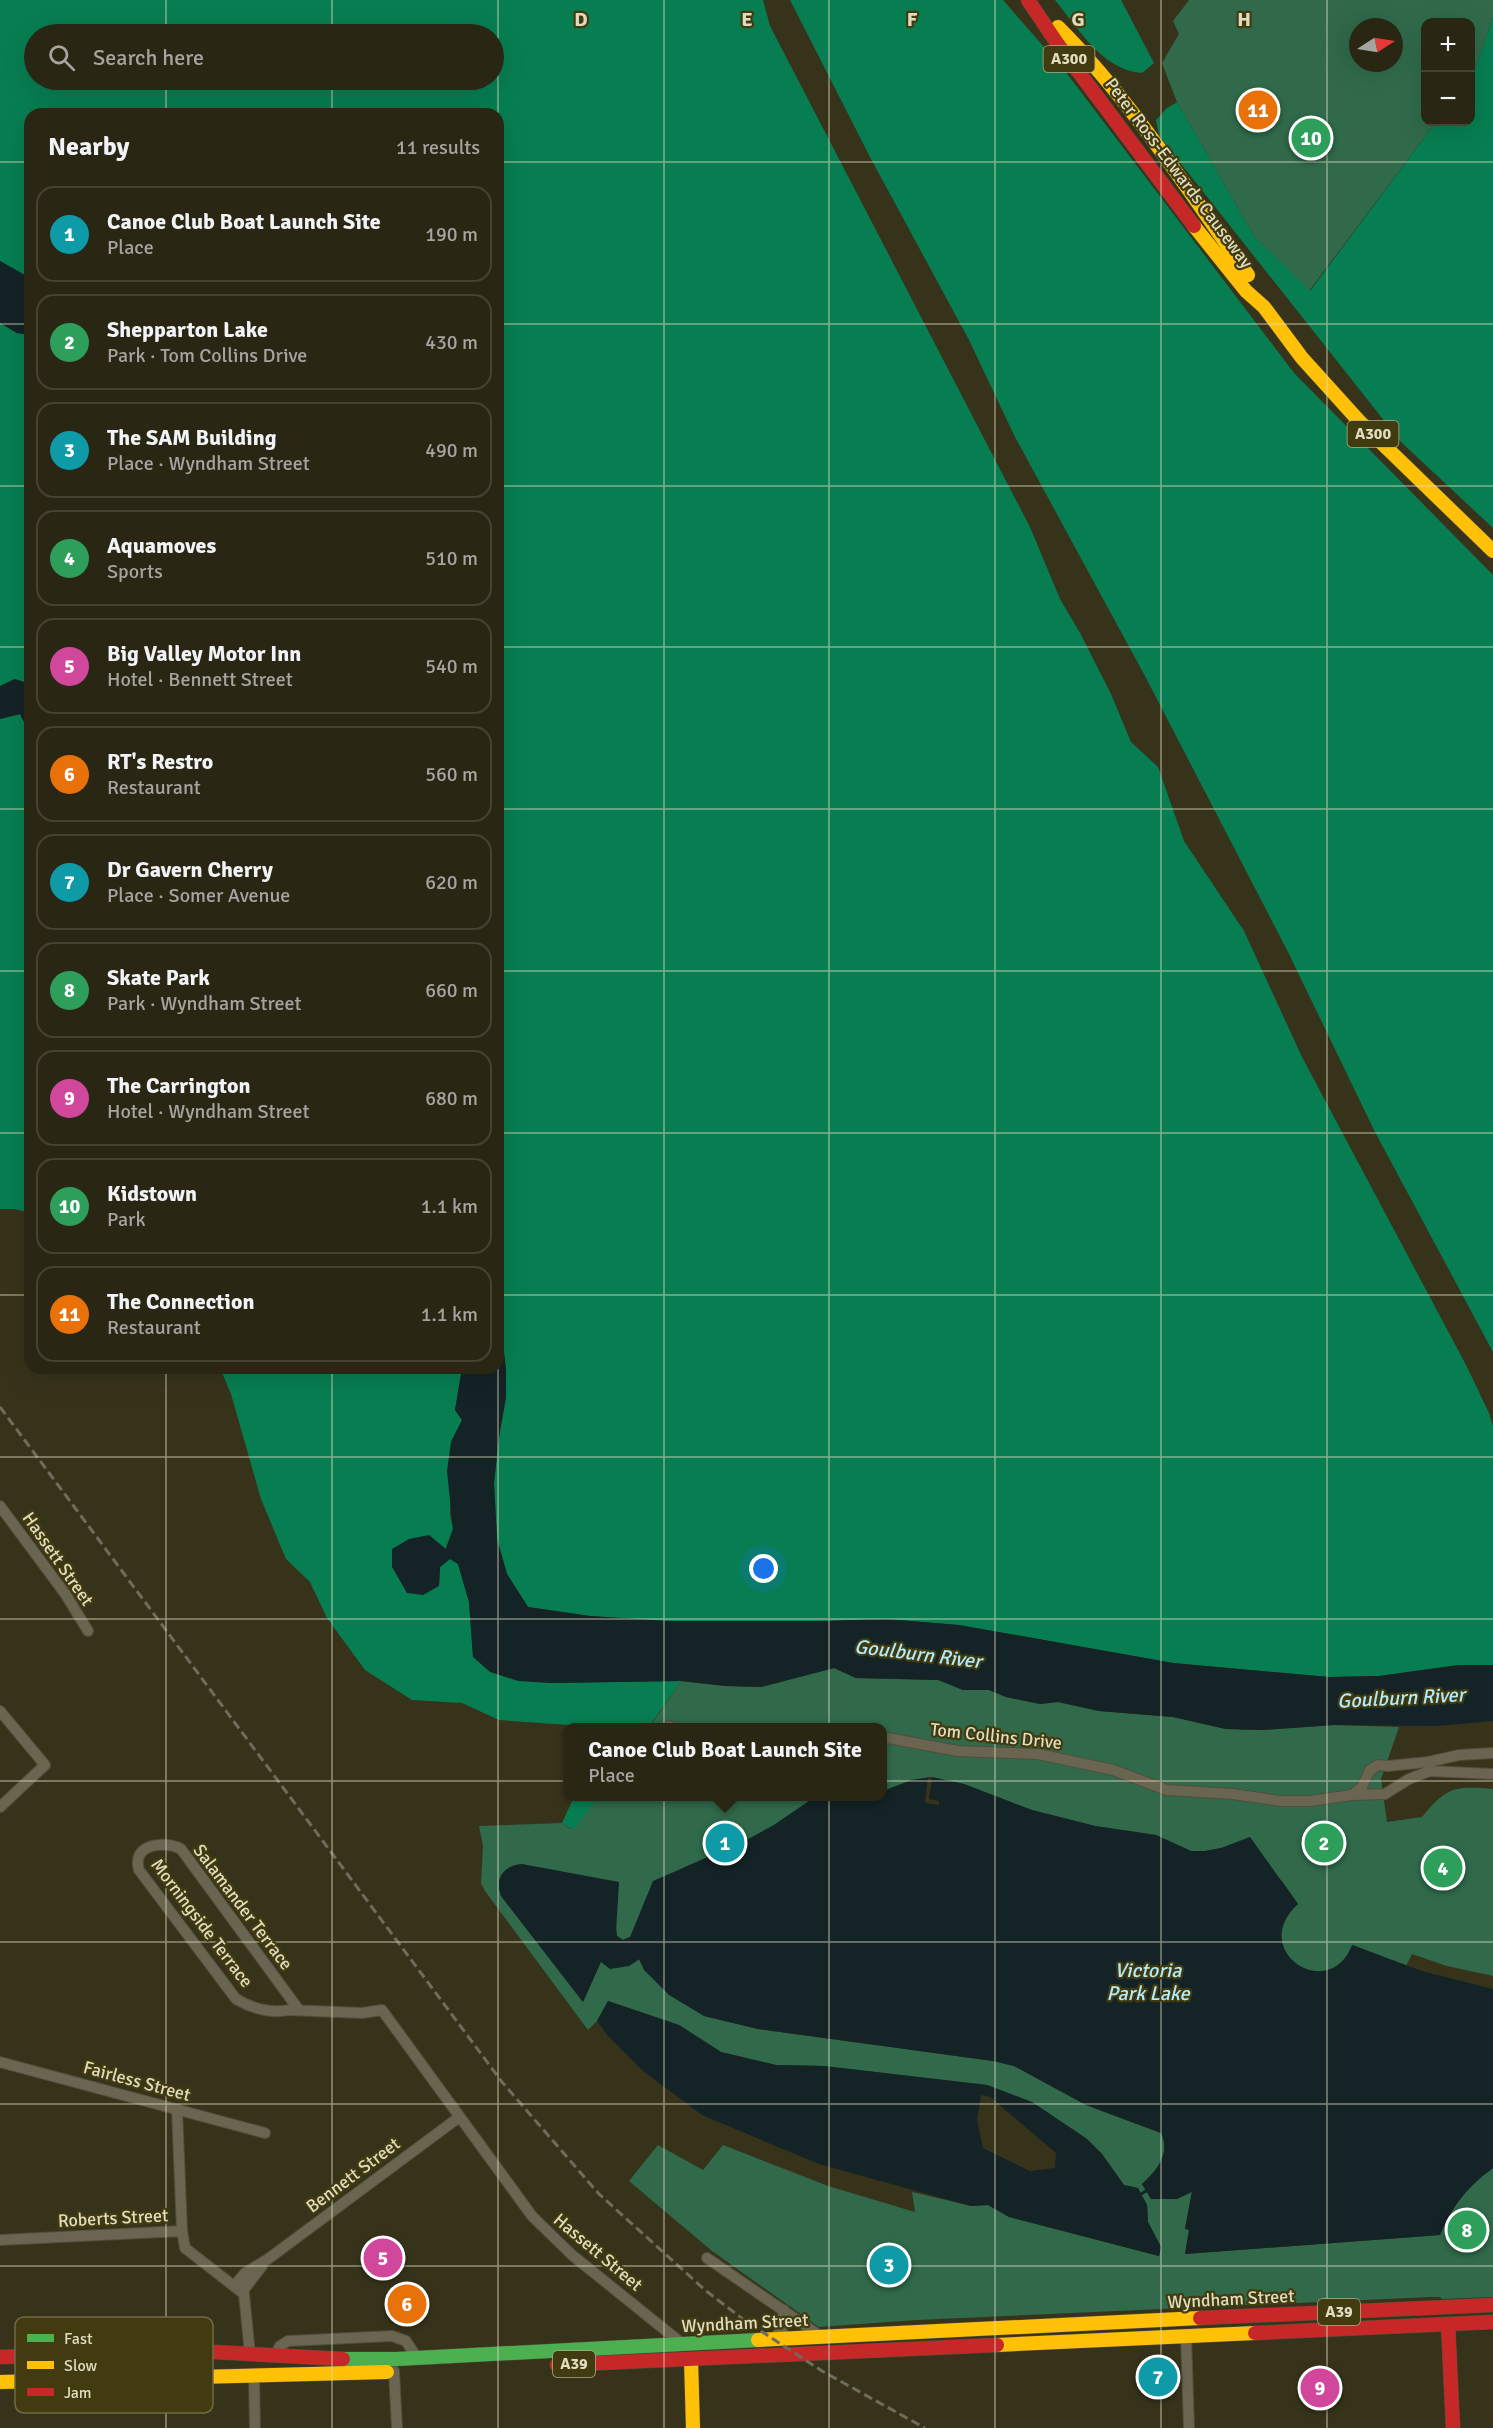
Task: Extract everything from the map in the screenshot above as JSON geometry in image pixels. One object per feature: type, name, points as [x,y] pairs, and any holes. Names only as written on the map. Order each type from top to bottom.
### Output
[{"type":"main road","name":"Peter Ross-Edwards Causeway","points":[[1030,0],[1078,47],[1124,104],[1236,268]]},
{"type":"main road","name":"Peter Ross-Edwards Causeway","points":[[1030,0],[1057,43],[1112,116],[1236,268],[1255,286],[1264,307],[1302,358],[1359,421],[1493,551]]},
{"type":"main road","points":[[1112,116],[1124,104]]},
{"type":"main road","name":"Wyndham Street","points":[[213,2352],[370,2360],[1493,2305]]},
{"type":"main road","points":[[1448,2307],[1453,2428]]},
{"type":"main road","points":[[1185,2319],[1186,2336]]},
{"type":"main road","name":"Wyndham Street","points":[[213,2376],[691,2359],[1493,2322]]},
{"type":"main road","points":[[856,2335],[858,2351]]},
{"type":"main road","points":[[822,2337],[823,2353]]},
{"type":"main road","points":[[682,2345],[691,2359],[693,2428]]},
{"type":"main road","points":[[250,2354],[254,2375]]},
{"type":"main road","name":"Wyndham Street","points":[[0,2358],[15,2357]]},
{"type":"main road","name":"Wyndham Street","points":[[0,2382],[15,2382]]},
{"type":"street","name":"Hassett Street","points":[[0,1506],[66,1595],[88,1631]]},
{"type":"street","points":[[0,1711],[45,1765],[0,1807]]},
{"type":"street","name":"Tom Collins Drive","points":[[887,1738],[958,1751],[1038,1754],[1113,1770],[1174,1791],[1233,1794],[1290,1801],[1376,1794]]},
{"type":"street","points":[[1352,1795],[1362,1787],[1373,1766],[1428,1762],[1471,1753],[1493,1753]]},
{"type":"street","points":[[1388,1766],[1395,1774],[1393,1788]]},
{"type":"street","points":[[1366,1779],[1369,1788],[1376,1794],[1385,1794],[1409,1779],[1430,1771],[1493,1774]]},
{"type":"street","name":"Morningside Terrace","points":[[148,1845],[138,1857],[139,1870],[236,1999],[250,2008],[281,2012],[299,2010],[362,2013],[382,2010],[458,2118]]},
{"type":"street","name":"Salamander Terrace","points":[[148,1845],[172,1845],[181,1849],[299,2010]]},
{"type":"street","name":"Fairless Street","points":[[0,2062],[265,2133]]},
{"type":"street","points":[[177,2109],[182,2231]]},
{"type":"street","name":"Hassett Street","points":[[458,2118],[532,2216],[572,2255],[682,2345]]},
{"type":"street","name":"Bennett Street","points":[[238,2289],[245,2273],[268,2259],[458,2118]]},
{"type":"street","name":"Roberts Street","points":[[0,2240],[182,2231],[185,2248],[238,2289]]},
{"type":"street","points":[[707,2258],[822,2337]]},
{"type":"street","points":[[238,2289],[246,2302],[247,2343],[250,2354]]},
{"type":"street","points":[[772,2340],[782,2329],[784,2310]]},
{"type":"street","points":[[1186,2336],[1190,2428]]},
{"type":"street","points":[[275,2356],[280,2346],[288,2341],[383,2337],[402,2338],[417,2358]]},
{"type":"street","points":[[370,2360],[379,2349],[383,2337]]},
{"type":"street","points":[[394,2371],[397,2428]]},
{"type":"street","points":[[254,2375],[255,2428]]},
{"type":"green space","points":[[0,0],[763,0],[770,26],[1030,527],[1060,599],[1111,694],[1131,742],[1158,767],[1184,841],[1244,931],[1302,1057],[1466,1365],[1489,1413],[1493,1426],[1493,1665],[1459,1665],[1379,1676],[1329,1677],[1173,1663],[959,1625],[885,1619],[666,1621],[590,1616],[528,1607],[507,1574],[497,1539],[494,1483],[506,1397],[504,1353],[504,108],[24,108],[24,275],[0,261]]},
{"type":"green space","points":[[790,0],[1003,0],[1065,71],[1294,373],[1493,575],[1493,1352],[1375,1132],[1288,952],[1145,676],[1015,437],[969,340],[870,157]]},
{"type":"green space","points":[[1055,0],[1121,0],[1154,63],[1142,73],[1115,64],[1092,46]]},
{"type":"green space","points":[[1189,0],[1493,0],[1493,18],[1475,69],[1475,18],[1421,18],[1421,126],[1433,126],[1309,291],[1254,236],[1177,102],[1162,63],[1179,34],[1173,21]]},
{"type":"green space","points":[[1493,18],[1493,528],[1401,442],[1159,136],[1156,120],[1166,109],[1177,102],[1254,236],[1310,291],[1433,126],[1475,126],[1475,69]]},
{"type":"green space","points":[[0,323],[17,333],[24,334],[24,682],[15,679],[0,686]]},
{"type":"green space","points":[[20,714],[24,722],[24,1211],[0,1209],[0,719]]},
{"type":"green space","points":[[223,1374],[461,1374],[455,1410],[462,1420],[451,1442],[450,1515],[453,1529],[445,1550],[429,1535],[439,1586],[440,1567],[450,1559],[458,1564],[469,1602],[473,1657],[550,1683],[681,1681],[652,1723],[563,1725],[499,1720],[462,1703],[412,1700],[365,1670],[327,1618],[310,1582],[286,1559],[261,1499],[231,1394]]},
{"type":"green space","points":[[834,1668],[856,1678],[939,1680],[963,1690],[989,1690],[1006,1697],[1040,1704],[1058,1702],[1099,1711],[1173,1717],[1226,1729],[1262,1730],[1334,1725],[1399,1727],[1381,1779],[1387,1822],[1422,1817],[1438,1800],[1452,1791],[1469,1788],[1493,1789],[1493,1976],[1447,1966],[1412,1954],[1406,1966],[1353,1945],[1341,1962],[1326,1970],[1311,1971],[1297,1964],[1286,1953],[1282,1938],[1285,1921],[1298,1904],[1282,1881],[1221,1848],[1191,1851],[1156,1835],[1095,1826],[1032,1810],[964,1784],[932,1777],[912,1780],[887,1789],[887,1723],[652,1723],[681,1681],[761,1687]]},
{"type":"green space","points":[[572,1801],[595,1801],[575,1828],[571,1829],[562,1823]]},
{"type":"green space","points":[[595,1801],[809,1801],[745,1841],[685,1867],[630,1937],[623,1940],[617,1936],[616,1923],[515,1865],[506,1870],[499,1881],[501,1896],[583,2002],[601,1961],[629,1966],[640,1959],[704,2016],[758,2029],[993,2061],[1014,2066],[1086,2105],[1161,2133],[1164,2148],[1161,2161],[1142,2184],[1151,2199],[1177,2199],[1192,2191],[1185,2228],[1189,2230],[1185,2254],[1440,2235],[1462,2197],[1493,2168],[1493,2297],[1442,2299],[1430,2297],[916,2320],[819,2327],[712,2251],[629,2181],[658,2145],[703,2170],[723,2145],[828,2186],[915,2212],[912,2192],[971,2206],[988,2205],[1009,2217],[1159,2256],[1161,2247],[1148,2222],[1147,2205],[1138,2188],[1124,2185],[1102,2154],[1087,2139],[1032,2102],[987,2085],[824,2066],[776,2065],[721,2052],[679,2025],[608,2001],[597,2021],[588,2030],[481,1883],[483,1846],[479,1826],[562,1823],[570,1829],[574,1828]]},
{"type":"water","points":[[0,261],[24,275],[24,334],[17,333],[0,323]]},
{"type":"water","points":[[15,679],[24,682],[24,722],[20,714],[0,719],[0,686]]},
{"type":"water","name":"Goulburn River","points":[[504,1353],[506,1397],[494,1483],[497,1539],[507,1574],[528,1607],[590,1616],[666,1621],[885,1619],[959,1625],[1173,1663],[1329,1677],[1379,1676],[1459,1665],[1493,1665],[1493,1721],[1438,1726],[1334,1725],[1261,1730],[1226,1729],[1173,1717],[1099,1711],[1058,1702],[1040,1704],[1006,1697],[989,1690],[963,1690],[938,1680],[856,1678],[834,1668],[761,1687],[681,1681],[550,1683],[518,1681],[490,1672],[473,1657],[469,1602],[458,1564],[450,1559],[440,1567],[439,1586],[423,1595],[407,1593],[392,1567],[392,1549],[409,1539],[429,1535],[446,1549],[453,1529],[447,1471],[451,1442],[462,1420],[455,1410],[461,1374],[504,1374]]},
{"type":"water","name":"Victoria Park Lake","points":[[931,1777],[964,1784],[1032,1810],[1095,1826],[1156,1835],[1191,1851],[1221,1848],[1250,1837],[1298,1904],[1284,1921],[1281,1938],[1286,1953],[1297,1964],[1312,1971],[1327,1970],[1341,1962],[1352,1945],[1422,1971],[1493,1989],[1493,2168],[1462,2197],[1440,2235],[1185,2254],[1189,2230],[1185,2229],[1192,2192],[1177,2199],[1151,2199],[1142,2184],[1161,2161],[1164,2141],[1161,2133],[1086,2105],[1014,2066],[993,2061],[758,2029],[704,2016],[669,1995],[644,1970],[639,1959],[629,1966],[610,1969],[601,1962],[583,2002],[501,1896],[499,1890],[500,1878],[505,1870],[522,1864],[619,1882],[616,1930],[617,1936],[623,1940],[630,1937],[653,1881],[745,1841],[809,1801],[887,1801],[887,1789],[912,1780]]},
{"type":"water","points":[[608,2001],[679,2025],[721,2052],[776,2065],[824,2066],[987,2085],[1032,2102],[1087,2139],[1102,2154],[1124,2185],[1138,2188],[1147,2205],[1148,2222],[1161,2247],[1159,2256],[1009,2217],[988,2205],[971,2206],[819,2164],[702,2115],[643,2071],[608,2036],[597,2021]],"holes":[[[981,2095],[990,2097],[1056,2153],[1055,2168],[1030,2171],[983,2148],[977,2120]]]},
{"type":"pier","points":[[928,1777],[932,1777],[929,1799],[939,1801],[939,1805],[925,1803]]},
{"type":"waterway","points":[[1141,2194],[1146,2191]]},
{"type":"railway","points":[[0,1407],[502,2082],[599,2194],[705,2290],[744,2320],[822,2371],[925,2428]]},
{"type":"traffic: fast","points":[[343,2359],[397,2359],[758,2340]]},
{"type":"traffic: slow","points":[[1058,27],[1085,55],[1134,115],[1248,275]]},
{"type":"traffic: slow","points":[[1194,226],[1246,291],[1264,307],[1302,358],[1359,421],[1493,551]]},
{"type":"traffic: slow","points":[[758,2340],[1200,2318]]},
{"type":"traffic: slow","points":[[997,2345],[1255,2333]]},
{"type":"traffic: slow","points":[[691,2359],[693,2428]]},
{"type":"traffic: slow","points":[[213,2376],[387,2372]]},
{"type":"traffic: slow","points":[[0,2382],[15,2382]]},
{"type":"traffic: jam","points":[[1028,0],[1057,43],[1194,226]]},
{"type":"traffic: jam","points":[[1200,2318],[1493,2305]]},
{"type":"traffic: jam","points":[[1255,2333],[1493,2322]]},
{"type":"traffic: jam","points":[[1448,2324],[1453,2428]]},
{"type":"traffic: jam","points":[[557,2365],[997,2345]]},
{"type":"traffic: jam","points":[[213,2352],[343,2359]]},
{"type":"traffic: jam","points":[[0,2357],[15,2357]]},
{"type":"place","name":"The Connection","points":[[1258,110]]},
{"type":"place","name":"Kidstown","points":[[1311,138]]},
{"type":"place","name":"Canoe Club Boat Launch Site","points":[[725,1843]]},
{"type":"place","name":"Shepparton Lake","points":[[1324,1843]]},
{"type":"place","name":"Aquamoves","points":[[1443,1868]]},
{"type":"place","name":"Skate Park","points":[[1467,2230]]},
{"type":"place","name":"Big Valley Motor Inn","points":[[383,2258]]},
{"type":"place","name":"The SAM Building","points":[[889,2265]]},
{"type":"place","name":"RT's Restro","points":[[407,2304]]},
{"type":"place","name":"Dr Gavern Cherry","points":[[1158,2377]]},
{"type":"place","name":"The Carrington","points":[[1320,2388]]}]
